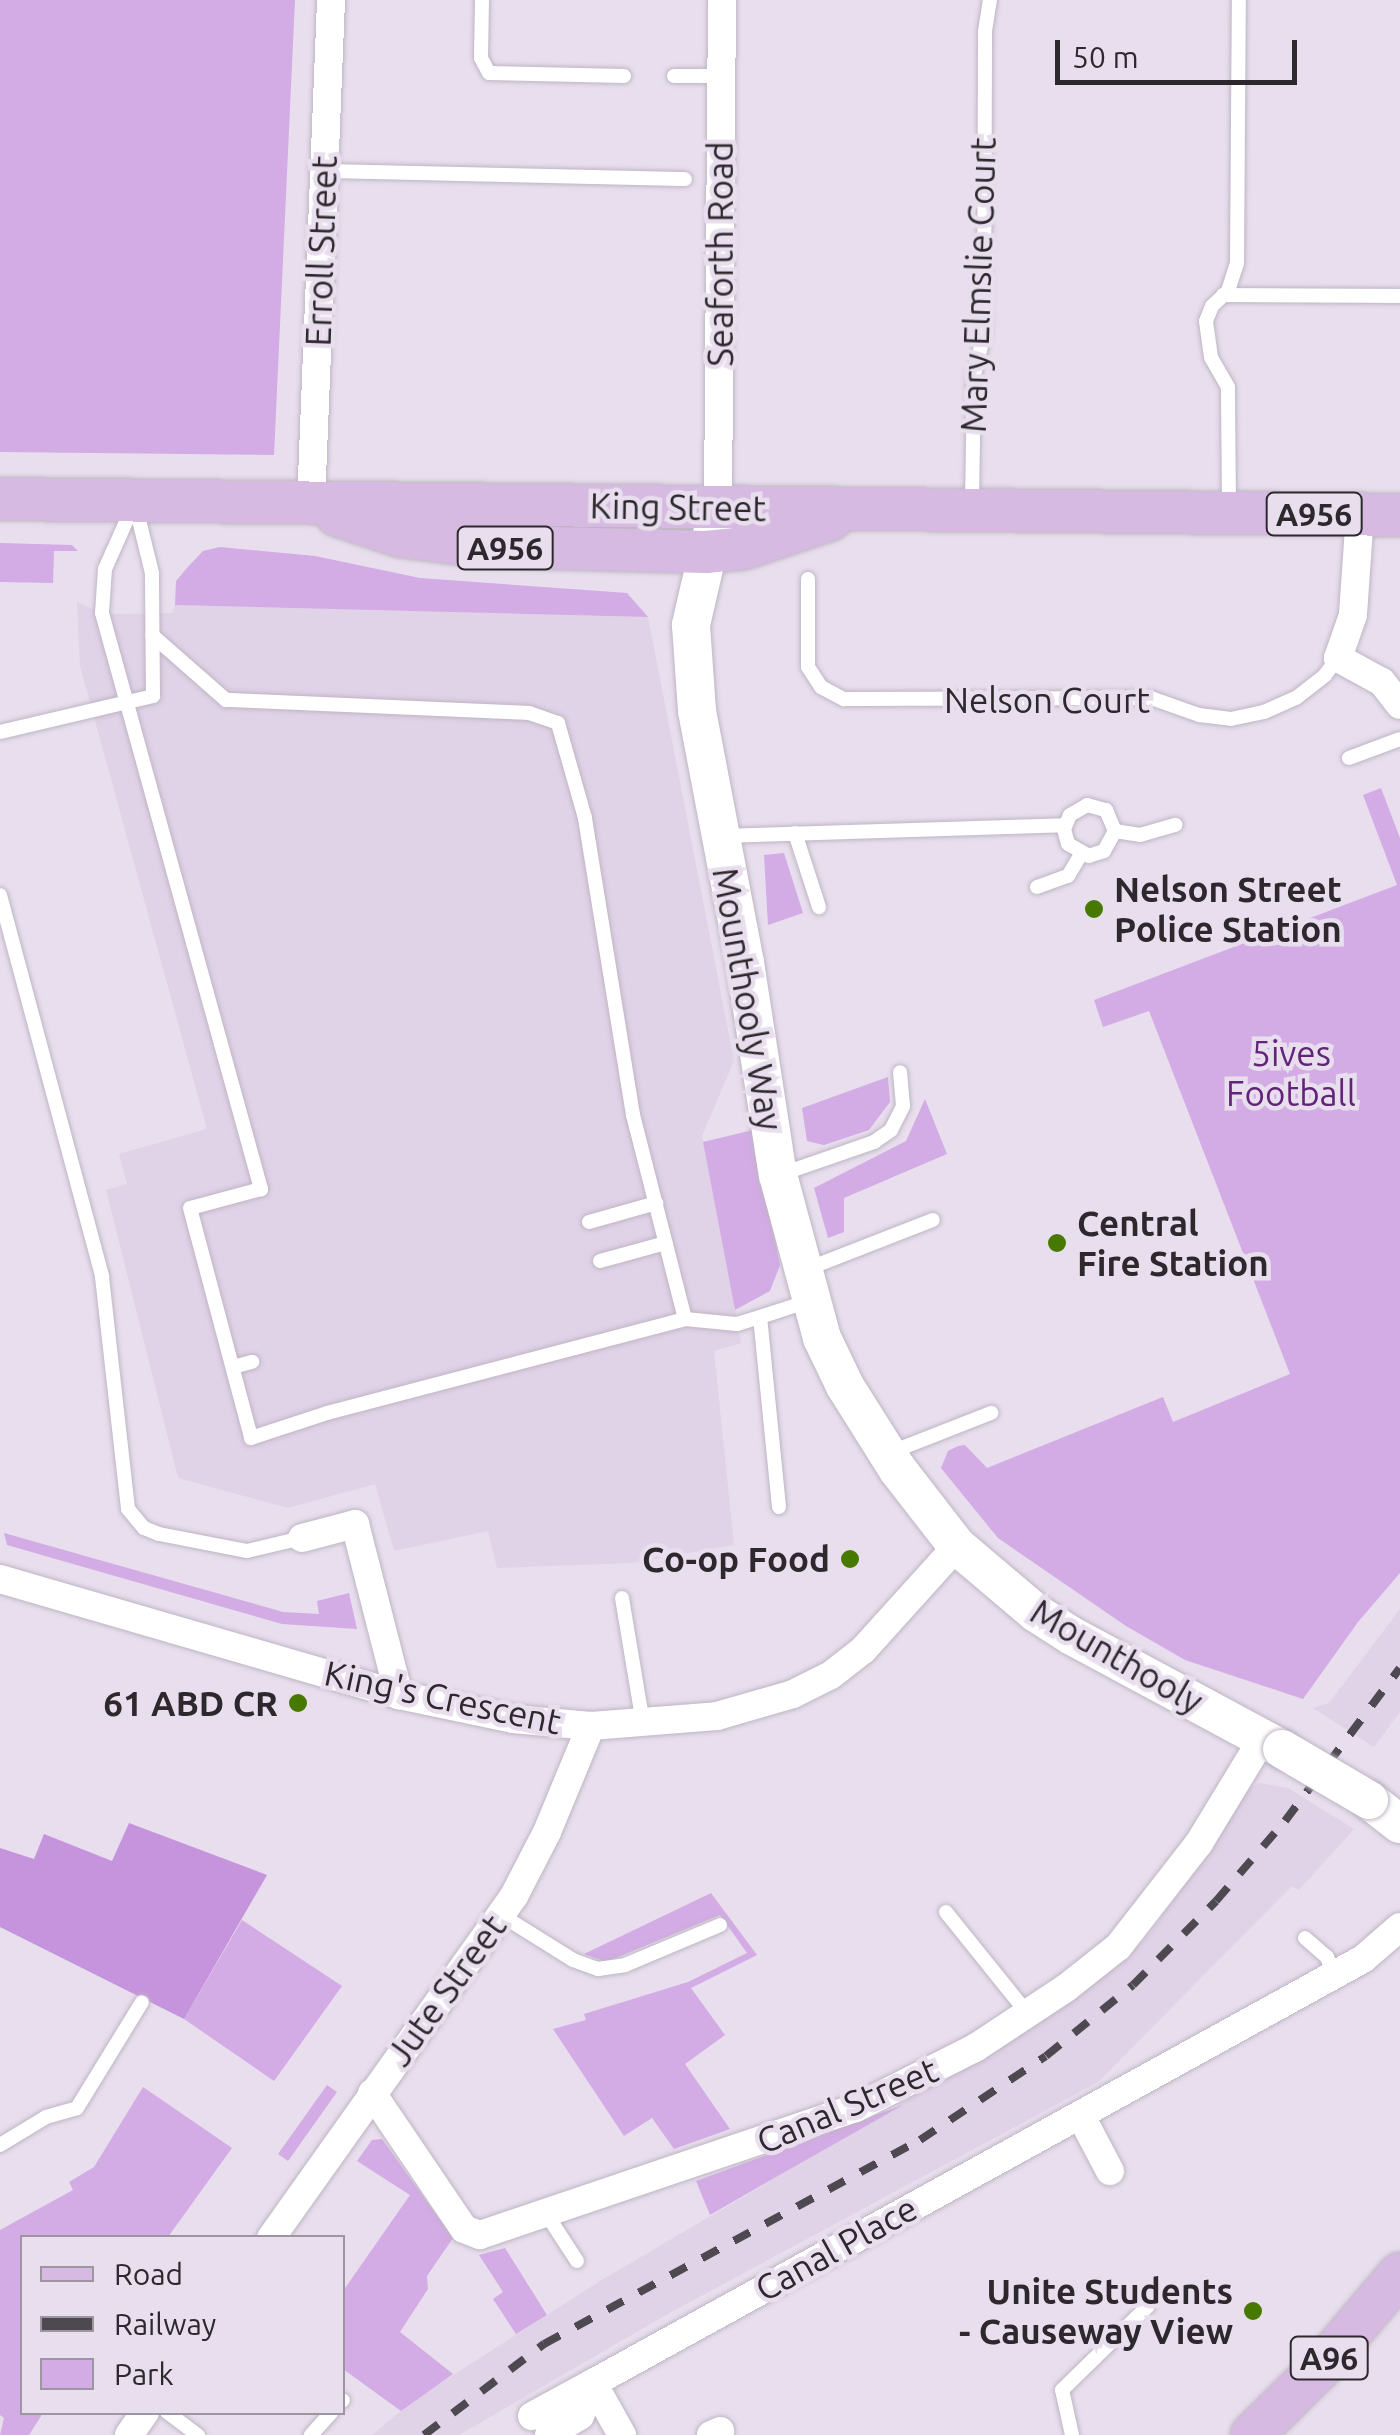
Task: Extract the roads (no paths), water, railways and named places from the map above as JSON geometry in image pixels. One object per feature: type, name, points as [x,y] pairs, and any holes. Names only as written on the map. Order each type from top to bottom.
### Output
[{"type":"main road","name":"King Street","points":[[0,499],[1380,515]]},
{"type":"main road","name":"King Street","points":[[311,502],[358,525],[436,542],[706,552],[744,548],[866,509]]},
{"type":"main road","name":"Mounthooly Way","points":[[718,507],[691,625],[697,711],[745,963],[778,1175],[806,1286],[845,1386],[892,1462]]},
{"type":"main road","name":"Mounthooly","points":[[892,1462],[958,1546],[1036,1613],[1182,1698],[1273,1742],[1384,1807],[1400,1824]]},
{"type":"main road","name":"A96","points":[[1252,2435],[1321,2367],[1400,2274]]},
{"type":"street","name":"Erroll Street","points":[[311,502],[331,0]]},
{"type":"street","name":"Seaforth Road","points":[[718,507],[722,0]]},
{"type":"street","name":"Nelson Court","points":[[1338,658],[1354,616],[1380,515]]},
{"type":"street","points":[[1338,658],[1382,682],[1400,705]]},
{"type":"street","points":[[302,1538],[354,1524],[398,1695]]},
{"type":"street","name":"King's Crescent","points":[[0,1579],[398,1695],[513,1719],[591,1726],[753,1708],[831,1675],[863,1650],[958,1546]]},
{"type":"street","name":"Jute Street","points":[[272,2235],[501,1915],[548,1832],[591,1726]]},
{"type":"street","name":"Canal Street","points":[[372,2092],[469,2233],[486,2234],[856,2108],[922,2077],[1028,2014],[1089,1971],[1141,1922],[1273,1742]]},
{"type":"street","name":"Canal Place","points":[[541,2426],[580,2416],[593,2383],[1082,2118],[1370,1955],[1400,1927]]},
{"type":"street","points":[[1082,2118],[1110,2171]]},
{"type":"street","points":[[593,2383],[622,2435]]},
{"type":"lane","points":[[482,0],[481,58],[490,73],[624,76]]},
{"type":"lane","name":"Mary Elmslie Court","points":[[972,510],[974,375],[984,334],[984,49],[990,0]]},
{"type":"lane","points":[[1229,513],[1228,387],[1206,343],[1206,321],[1237,262],[1238,0]]},
{"type":"lane","points":[[674,76],[721,76]]},
{"type":"lane","points":[[324,171],[685,179]]},
{"type":"lane","points":[[1223,295],[1400,296]]},
{"type":"lane","points":[[0,732],[126,699],[144,701],[152,696],[152,572],[134,501]]},
{"type":"lane","points":[[134,501],[105,569],[102,614],[261,1189],[190,1208],[251,1438],[328,1413],[685,1318],[737,1324],[760,1316],[806,1286],[933,1220]]},
{"type":"lane","name":"Nelson Court","points":[[808,579],[808,667],[821,687],[844,698],[1151,698],[1199,715],[1231,719],[1264,712],[1296,698],[1326,674],[1338,658]]},
{"type":"lane","points":[[152,636],[226,700],[529,713],[558,723],[585,818],[633,1116],[685,1318]]},
{"type":"lane","points":[[1349,758],[1400,739]]},
{"type":"lane","points":[[1094,805],[1110,816],[1116,832],[1104,851],[1081,854],[1068,844],[1065,825],[1075,810],[1094,805]]},
{"type":"lane","points":[[718,836],[1065,825]]},
{"type":"lane","points":[[1116,832],[1140,834],[1176,825]]},
{"type":"lane","points":[[795,832],[819,907]]},
{"type":"lane","points":[[1038,887],[1068,876],[1081,854]]},
{"type":"lane","points":[[0,895],[102,1278],[128,1510],[144,1528],[159,1534],[247,1551],[302,1538]]},
{"type":"lane","points":[[778,1175],[874,1142],[891,1130],[903,1106],[900,1072]]},
{"type":"lane","points":[[589,1222],[656,1203]]},
{"type":"lane","points":[[600,1262],[666,1243]]},
{"type":"lane","points":[[760,1316],[780,1507]]},
{"type":"lane","points":[[223,1331],[242,1325]]},
{"type":"lane","points":[[232,1367],[252,1362]]},
{"type":"lane","points":[[892,1462],[991,1413]]},
{"type":"lane","points":[[622,1598],[643,1723]]},
{"type":"lane","points":[[946,1912],[1028,2014]]},
{"type":"lane","points":[[501,1915],[573,1960],[598,1969],[625,1964],[720,1926]]},
{"type":"lane","points":[[1304,1938],[1327,1957],[1334,1975]]},
{"type":"lane","points":[[0,2145],[46,2117],[78,2108],[142,2002]]},
{"type":"lane","points":[[547,2215],[577,2261]]},
{"type":"lane","points":[[1072,2435],[1062,2390],[1148,2306]]},
{"type":"lane","points":[[170,2415],[198,2435]]},
{"type":"lane","points":[[311,2435],[329,2415]]},
{"type":"railway","points":[[424,2435],[544,2344],[920,2140],[1046,2056],[1133,1985],[1216,1901],[1285,1821],[1400,1668]]},
{"type":"place","name":"Nelson Street Police Station","points":[[1094,909]]},
{"type":"place","name":"Central Fire Station","points":[[1057,1243]]},
{"type":"place","name":"Co-op Food","points":[[850,1559]]},
{"type":"place","name":"61 ABD CR","points":[[298,1703]]},
{"type":"place","name":"Unite Students - Causeway View","points":[[1253,2311]]},
{"type":"park label","name":"5ives Football","points":[[1291,1073]]}]
